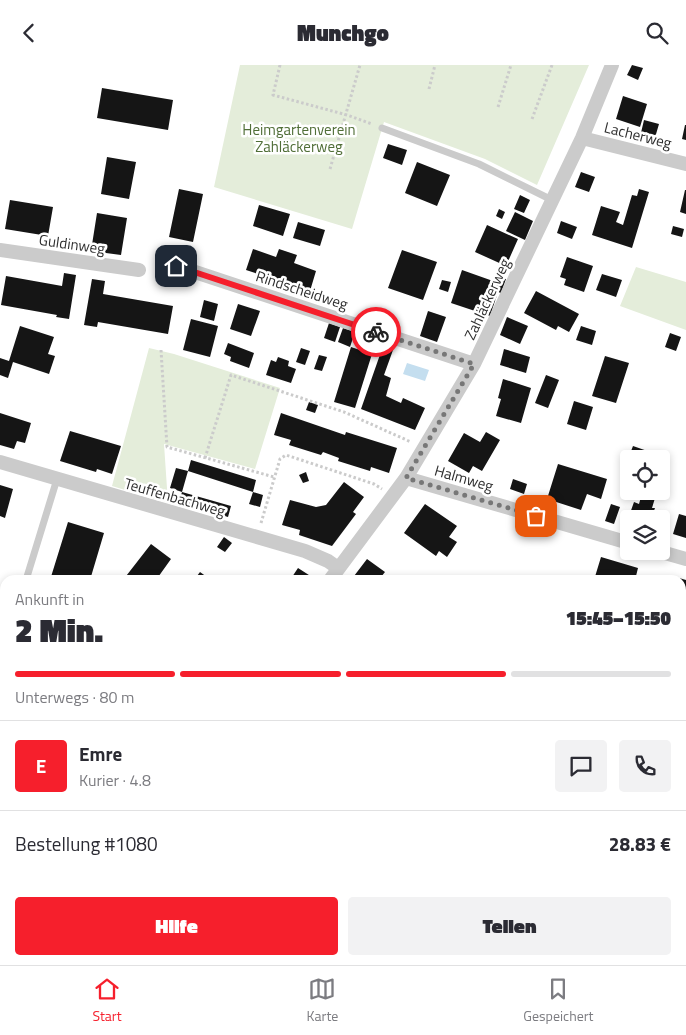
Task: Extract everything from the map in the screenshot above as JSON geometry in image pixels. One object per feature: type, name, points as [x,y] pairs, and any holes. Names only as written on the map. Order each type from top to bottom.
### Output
[{"type":"street","name":"Zahläckerweg","points":[[333,575],[388,493],[406,478],[474,364],[582,138],[612,65]]},
{"type":"street","name":"Lacherweg","points":[[582,138],[686,164]]},
{"type":"street","name":"Guldinweg","points":[[0,250],[139,271]]},
{"type":"street","name":"Rindscheidweg","points":[[176,266],[474,364]]},
{"type":"street","name":"Teuffenbachweg","points":[[0,462],[306,551],[338,568]]},
{"type":"street","name":"Halmweg","points":[[406,478],[620,540]]},
{"type":"street","points":[[670,554],[686,559]]},
{"type":"lane","points":[[382,128],[479,164],[552,200]]},
{"type":"lane","points":[[28,575],[57,479]]},
{"type":"path","points":[[280,65],[273,95],[347,115],[382,128]]},
{"type":"path","points":[[330,169],[360,65]]},
{"type":"path","points":[[430,89],[435,65]]},
{"type":"path","points":[[498,107],[511,65]]},
{"type":"path","points":[[532,119],[552,65]]},
{"type":"path","points":[[161,350],[167,447],[274,477]]},
{"type":"path","points":[[205,458],[231,375],[344,412],[414,443],[409,451]]},
{"type":"path","points":[[256,537],[280,459],[286,455],[374,483],[388,493]]},
{"type":"path","points":[[388,482],[388,493]]},
{"type":"green space","name":"Heimgartenverein Zahläckerweg","points":[[240,65],[589,65],[537,185],[485,159],[384,122],[352,229],[214,187]]},
{"type":"green space","points":[[636,267],[686,282],[686,330],[620,306]]},
{"type":"green space","points":[[149,348],[174,354],[280,388],[255,469],[164,444],[168,503],[112,486]]},
{"type":"water","points":[[407,363],[429,370],[425,381],[403,374]]},
{"type":"building","points":[[632,65],[643,68],[638,80],[627,75]]},
{"type":"building","points":[[102,88],[173,100],[168,130],[97,118]]},
{"type":"building","points":[[623,96],[647,104],[640,127],[616,119]]},
{"type":"building","points":[[644,120],[659,124],[654,141],[640,137]]},
{"type":"building","points":[[686,125],[686,140],[682,139]]},
{"type":"building","points":[[388,144],[407,150],[402,165],[383,158]]},
{"type":"building","points":[[107,157],[136,162],[129,199],[101,194]]},
{"type":"building","points":[[417,162],[450,175],[437,206],[405,193]]},
{"type":"building","points":[[581,172],[595,177],[589,192],[575,187]]},
{"type":"building","points":[[179,189],[203,194],[193,242],[169,237]]},
{"type":"building","points":[[639,189],[649,192],[632,248],[592,235],[601,206],[620,212],[616,222],[623,225],[632,195],[637,196]]},
{"type":"building","points":[[686,190],[686,214],[680,212]]},
{"type":"building","points":[[520,195],[530,200],[524,213],[514,209]]},
{"type":"building","points":[[10,200],[53,207],[48,236],[5,229]]},
{"type":"building","points":[[259,205],[290,214],[283,236],[253,226]]},
{"type":"building","points":[[499,209],[505,212],[502,219],[496,216]]},
{"type":"building","points":[[515,212],[533,221],[525,240],[506,231]]},
{"type":"building","points":[[97,213],[127,218],[121,255],[91,251]]},
{"type":"building","points":[[561,221],[577,227],[572,239],[557,233]]},
{"type":"building","points":[[298,222],[325,230],[320,246],[293,238]]},
{"type":"building","points":[[487,225],[518,239],[506,266],[475,252]]},
{"type":"building","points":[[673,226],[684,229],[682,237],[671,234]]},
{"type":"building","points":[[253,249],[276,257],[279,249],[297,255],[294,263],[316,271],[310,291],[246,270]]},
{"type":"building","points":[[402,250],[437,262],[423,300],[388,288]]},
{"type":"building","points":[[567,257],[593,266],[584,292],[564,285],[566,279],[560,277]]},
{"type":"building","points":[[462,270],[493,281],[494,276],[506,279],[501,293],[498,292],[490,316],[451,303]]},
{"type":"building","points":[[64,273],[76,275],[69,319],[1,305],[6,276],[62,286]]},
{"type":"building","points":[[602,274],[622,280],[616,297],[596,290]]},
{"type":"building","points":[[92,279],[105,281],[103,294],[173,306],[168,334],[98,322],[97,327],[84,325]]},
{"type":"building","points":[[442,280],[451,282],[448,292],[439,289]]},
{"type":"building","points":[[536,291],[579,314],[569,332],[558,326],[556,330],[524,313]]},
{"type":"building","points":[[204,300],[218,304],[214,321],[200,317]]},
{"type":"building","points":[[238,304],[260,311],[251,336],[230,329]]},
{"type":"building","points":[[428,311],[446,317],[437,342],[420,336]]},
{"type":"building","points":[[507,317],[528,326],[520,344],[500,335]]},
{"type":"building","points":[[191,319],[218,326],[210,357],[183,350]]},
{"type":"building","points":[[329,323],[340,327],[335,342],[324,338]]},
{"type":"building","points":[[20,326],[54,337],[48,354],[55,356],[49,374],[13,362],[8,378],[0,375],[0,358],[9,361]]},
{"type":"building","points":[[581,326],[596,331],[592,345],[576,340]]},
{"type":"building","points":[[343,328],[355,332],[350,347],[338,342]]},
{"type":"building","points":[[670,333],[681,337],[676,351],[665,347]]},
{"type":"building","points":[[228,343],[254,353],[249,368],[230,361],[231,357],[224,354]]},
{"type":"building","points":[[383,346],[393,350],[384,375],[391,378],[386,396],[401,403],[403,398],[425,408],[415,430],[361,409]]},
{"type":"building","points":[[351,347],[372,354],[355,408],[334,402]]},
{"type":"building","points":[[301,348],[310,351],[305,365],[296,362]]},
{"type":"building","points":[[504,349],[530,357],[526,373],[500,365]]},
{"type":"building","points":[[319,355],[327,357],[322,371],[314,369]]},
{"type":"building","points":[[605,356],[629,363],[616,403],[592,396]]},
{"type":"building","points":[[278,357],[289,361],[288,366],[296,369],[291,383],[266,375],[271,360],[276,362]]},
{"type":"building","points":[[546,375],[559,380],[548,408],[535,403]]},
{"type":"building","points":[[503,379],[531,388],[521,423],[496,416],[501,399],[498,398]]},
{"type":"building","points":[[574,401],[593,407],[586,430],[567,424]]},
{"type":"building","points":[[309,402],[318,405],[315,413],[306,410]]},
{"type":"building","points":[[0,413],[31,423],[25,443],[17,441],[14,449],[0,445]]},
{"type":"building","points":[[281,413],[345,435],[346,432],[397,448],[389,473],[371,467],[370,471],[338,461],[339,458],[323,452],[321,455],[289,445],[291,440],[274,435]]},
{"type":"building","points":[[70,431],[121,446],[112,474],[97,469],[96,472],[60,461]]},
{"type":"building","points":[[486,432],[500,440],[482,471],[473,466],[469,473],[448,461],[464,433],[480,442]]},
{"type":"building","points":[[633,446],[644,450],[631,450]]},
{"type":"building","points":[[191,460],[256,480],[253,492],[188,471]]},
{"type":"building","points":[[558,464],[607,479],[601,499],[587,494],[581,510],[547,499]]},
{"type":"building","points":[[176,468],[188,471],[182,492],[170,488]]},
{"type":"building","points":[[306,472],[309,481],[303,483],[299,475]]},
{"type":"building","points":[[513,479],[527,484],[524,494],[510,489]]},
{"type":"building","points":[[344,482],[364,497],[353,512],[356,514],[332,546],[299,535],[300,530],[282,525],[290,500],[316,507],[326,505]]},
{"type":"building","points":[[0,485],[13,489],[5,518],[0,516]]},
{"type":"building","points":[[182,492],[231,506],[228,517],[179,502]]},
{"type":"building","points":[[253,492],[263,495],[260,507],[249,504]]},
{"type":"building","points":[[640,500],[654,500],[652,508],[655,508],[654,510],[631,510],[634,502],[639,504]]},
{"type":"building","points":[[425,504],[457,526],[449,537],[457,542],[447,557],[439,551],[436,556],[404,533]]},
{"type":"building","points":[[611,504],[620,507],[614,524],[605,521]]},
{"type":"building","points":[[679,514],[686,516],[686,538],[673,534]]},
{"type":"building","points":[[68,522],[104,533],[91,575],[52,575]]},
{"type":"building","points":[[224,537],[232,543],[225,552],[217,547]]},
{"type":"building","points":[[151,544],[171,559],[160,575],[127,575]]},
{"type":"building","points":[[601,557],[638,568],[636,575],[596,575]]},
{"type":"building","points":[[367,559],[385,572],[383,575],[355,575]]},
{"type":"building","points":[[298,568],[309,575],[293,575]]},
{"type":"way so far","points":[[376,332],[474,364],[406,478],[536,516]]},
{"type":"route","points":[[176,266],[376,332]]}]
